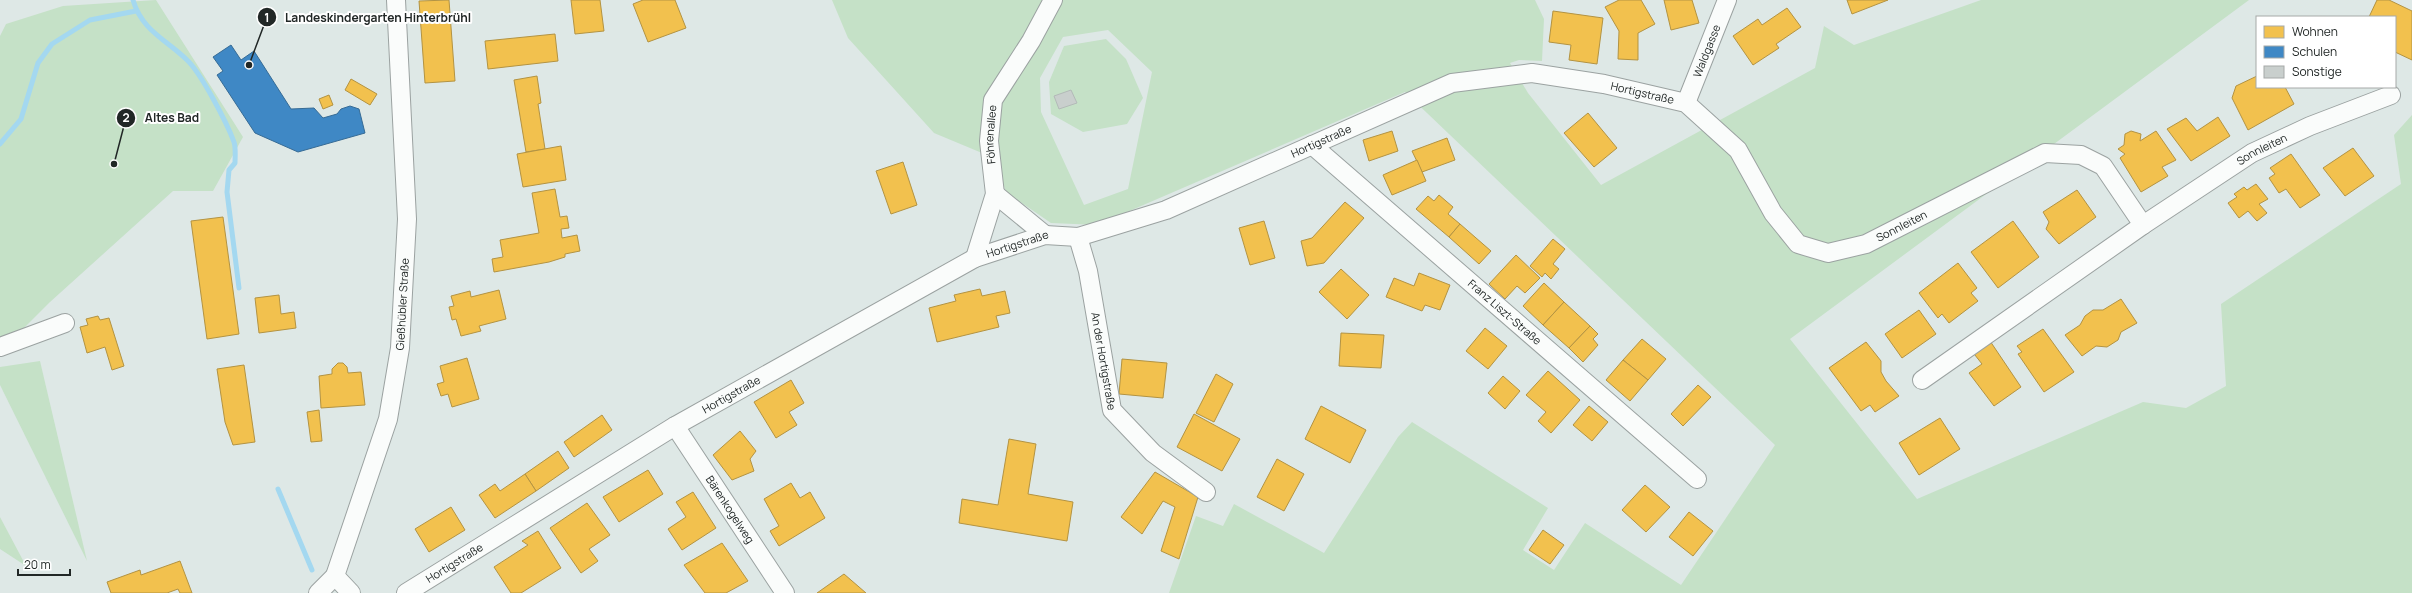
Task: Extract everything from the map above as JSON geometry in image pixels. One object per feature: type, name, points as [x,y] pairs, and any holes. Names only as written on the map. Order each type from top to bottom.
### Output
[{"type":"street","name":"Gießhübler Straße","points":[[335,576],[388,419],[400,348],[407,219],[396,0]]},
{"type":"street","name":"Föhrenallee","points":[[975,258],[995,194],[989,141],[993,100],[1031,41],[1053,0]]},
{"type":"street","name":"Waldgasse","points":[[1686,103],[1727,0]]},
{"type":"street","name":"Hortigstraße","points":[[406,593],[675,426],[975,258],[1045,235],[1078,237],[1166,210],[1452,83],[1525,74],[1604,84],[1686,103]]},
{"type":"street","name":"Sonnleiten","points":[[1922,380],[2143,225],[2252,153],[2310,126],[2391,95]]},
{"type":"street","name":"Sonnleiten","points":[[1686,103],[1738,150],[1773,213],[1798,244],[1828,253],[1866,244],[2045,154],[2081,155],[2103,166],[2143,225]]},
{"type":"street","name":"Franz Liszt-Straße","points":[[1312,145],[1697,479]]},
{"type":"street","points":[[995,194],[1045,235]]},
{"type":"street","name":"An der Hortigstraße","points":[[1078,237],[1088,271],[1112,410],[1153,453],[1206,492]]},
{"type":"street","points":[[0,347],[65,323]]},
{"type":"street","name":"Bärenkogelweg","points":[[675,426],[785,593]]},
{"type":"street","points":[[318,593],[335,576],[352,593]]},
{"type":"green space","points":[[156,0],[243,137],[213,191],[173,191],[50,302],[16,336],[0,338],[0,36],[6,24],[63,6]]},
{"type":"green space","points":[[832,0],[1535,0],[1544,19],[1542,61],[1519,60],[1510,63],[1528,93],[1601,185],[1815,68],[1824,26],[1854,45],[1981,0],[2249,0],[1790,339],[1917,499],[2143,402],[2186,408],[2226,386],[2221,304],[2401,184],[2394,135],[2412,115],[2412,593],[1169,593],[1196,516],[1223,526],[1234,504],[1324,553],[1398,437],[1412,422],[1548,508],[1523,550],[1554,570],[1585,523],[1681,585],[1775,445],[1405,92],[1097,225],[1051,223],[1006,192],[994,158],[934,133],[848,38]],"holes":[[[1108,30],[1152,72],[1128,189],[1084,205],[1041,112],[1040,78],[1063,37]]]},
{"type":"green space","points":[[1106,39],[1126,59],[1143,98],[1127,124],[1083,132],[1051,114],[1049,82],[1064,46]]},
{"type":"green space","points":[[40,361],[87,561],[0,385],[0,367]]},
{"type":"green space","points":[[0,517],[26,566],[0,549]]},
{"type":"building: Wohnen","points":[[449,0],[455,81],[425,83],[419,1]]},
{"type":"building: Wohnen","points":[[571,0],[600,0],[604,31],[575,34]]},
{"type":"building: Wohnen","points":[[643,0],[675,0],[686,28],[648,42],[633,4]]},
{"type":"building: Wohnen","points":[[1619,0],[1641,0],[1655,24],[1638,33],[1638,60],[1618,59],[1619,31],[1605,7]]},
{"type":"building: Wohnen","points":[[1664,0],[1692,0],[1699,23],[1671,30]]},
{"type":"building: Wohnen","points":[[1847,0],[1888,0],[1852,14]]},
{"type":"building: Wohnen","points":[[2377,0],[2389,0],[2412,11],[2412,60],[2396,52],[2396,16],[2369,16]]},
{"type":"building: Wohnen","points":[[1787,8],[1801,27],[1776,44],[1779,48],[1753,65],[1733,36],[1758,19],[1762,25]]},
{"type":"building: Wohnen","points":[[1553,11],[1603,18],[1597,64],[1569,60],[1571,45],[1549,42]]},
{"type":"building: Wohnen","points":[[555,34],[558,61],[488,69],[485,41]]},
{"type":"building: Wohnen","points":[[537,76],[541,103],[538,104],[545,149],[526,152],[514,80]]},
{"type":"building: Wohnen","points":[[2256,76],[2256,88],[2286,88],[2294,104],[2248,130],[2232,98],[2236,86]]},
{"type":"building: Wohnen","points":[[351,79],[377,94],[370,105],[345,90]]},
{"type":"building: Wohnen","points":[[329,95],[333,105],[323,109],[319,99]]},
{"type":"building: Wohnen","points":[[1588,113],[1617,148],[1594,167],[1564,133]]},
{"type":"building: Wohnen","points":[[2218,117],[2230,136],[2191,161],[2167,129],[2186,118],[2197,131]]},
{"type":"building: Wohnen","points":[[1392,131],[1398,151],[1369,161],[1363,140]]},
{"type":"building: Wohnen","points":[[2131,131],[2141,134],[2140,141],[2156,131],[2176,160],[2162,167],[2168,176],[2141,192],[2120,158],[2125,154],[2118,149],[2124,145],[2125,134]]},
{"type":"building: Wohnen","points":[[1447,138],[1455,160],[1422,172],[1412,151]]},
{"type":"building: Wohnen","points":[[561,146],[566,180],[523,187],[517,154]]},
{"type":"building: Wohnen","points":[[2353,148],[2374,176],[2345,196],[2323,168]]},
{"type":"building: Wohnen","points":[[2291,154],[2320,195],[2300,208],[2286,189],[2279,193],[2269,178],[2275,174],[2270,168]]},
{"type":"building: Wohnen","points":[[1417,160],[1426,181],[1392,195],[1383,175]]},
{"type":"building: Wohnen","points":[[903,162],[917,205],[891,214],[876,171]]},
{"type":"building: Wohnen","points":[[2256,184],[2268,199],[2259,204],[2267,213],[2257,221],[2248,211],[2239,218],[2228,203],[2237,197],[2234,194],[2244,187],[2247,190]]},
{"type":"building: Wohnen","points":[[555,189],[560,217],[567,216],[569,228],[561,229],[562,238],[577,235],[580,251],[565,254],[565,257],[549,262],[494,272],[492,259],[503,257],[500,240],[539,233],[532,193]]},
{"type":"building: Wohnen","points":[[2077,190],[2096,217],[2059,244],[2046,229],[2049,222],[2043,212]]},
{"type":"building: Wohnen","points":[[1439,195],[1453,207],[1448,214],[1460,224],[1449,237],[1416,209],[1428,196],[1434,201]]},
{"type":"building: Wohnen","points":[[1345,202],[1364,218],[1324,263],[1307,266],[1301,241],[1312,238]]},
{"type":"building: Wohnen","points":[[223,217],[239,334],[207,339],[191,221]]},
{"type":"building: Wohnen","points":[[1264,221],[1275,258],[1250,265],[1239,228]]},
{"type":"building: Wohnen","points":[[2013,221],[2039,257],[1998,288],[1971,252]]},
{"type":"building: Wohnen","points":[[1460,224],[1491,251],[1479,264],[1449,237]]},
{"type":"building: Wohnen","points":[[1553,239],[1565,249],[1553,264],[1559,269],[1551,279],[1545,273],[1542,277],[1530,266]]},
{"type":"building: Wohnen","points":[[1516,255],[1540,278],[1525,293],[1517,286],[1505,299],[1489,284]]},
{"type":"building: Wohnen","points":[[1958,263],[1977,288],[1971,293],[1978,301],[1949,323],[1942,314],[1938,318],[1919,293]]},
{"type":"building: Wohnen","points":[[1341,269],[1369,295],[1347,319],[1319,292]]},
{"type":"building: Wohnen","points":[[1419,273],[1450,285],[1440,310],[1425,305],[1422,311],[1386,297],[1394,278],[1414,286]]},
{"type":"building: Wohnen","points":[[1544,283],[1564,302],[1543,325],[1523,306]]},
{"type":"building: Wohnen","points":[[980,289],[982,296],[1005,291],[1010,313],[996,316],[999,327],[937,342],[929,308],[956,301],[954,295]]},
{"type":"building: Wohnen","points":[[499,290],[506,319],[479,326],[481,331],[461,336],[456,319],[452,320],[449,307],[454,306],[451,296],[470,291],[471,297]]},
{"type":"building: Wohnen","points":[[279,295],[281,314],[294,312],[296,328],[259,333],[255,298]]},
{"type":"building: Wohnen","points":[[2121,299],[2137,323],[2121,332],[2118,340],[2107,347],[2096,346],[2082,356],[2065,335],[2080,325],[2085,316],[2093,310],[2103,310]]},
{"type":"building: Wohnen","points":[[1564,302],[1590,326],[1569,348],[1543,325]]},
{"type":"building: Wohnen","points":[[1919,310],[1936,334],[1902,358],[1885,334]]},
{"type":"building: Wohnen","points":[[98,316],[100,320],[109,318],[124,366],[112,370],[105,347],[87,353],[80,327],[88,325],[86,319]]},
{"type":"building: Wohnen","points":[[1590,326],[1598,334],[1593,339],[1598,345],[1583,362],[1569,348]]},
{"type":"building: Wohnen","points":[[1485,328],[1507,346],[1488,369],[1466,351]]},
{"type":"building: Wohnen","points":[[2043,329],[2074,372],[2044,392],[2018,354],[2022,352],[2017,346]]},
{"type":"building: Wohnen","points":[[1341,333],[1384,335],[1381,368],[1339,366]]},
{"type":"building: Wohnen","points":[[1988,338],[2021,387],[1994,406],[1969,373],[1982,364],[1971,350]]},
{"type":"building: Wohnen","points":[[1642,339],[1666,359],[1648,380],[1623,360]]},
{"type":"building: Wohnen","points":[[1866,342],[1881,361],[1881,372],[1886,381],[1899,396],[1875,412],[1870,405],[1861,411],[1829,368]]},
{"type":"building: Wohnen","points":[[467,358],[479,399],[452,407],[448,394],[441,396],[437,384],[444,382],[440,366]]},
{"type":"building: Wohnen","points":[[1122,359],[1167,363],[1163,398],[1119,394]]},
{"type":"building: Wohnen","points":[[1623,360],[1648,380],[1630,401],[1606,380]]},
{"type":"building: Wohnen","points":[[338,363],[343,363],[347,367],[348,373],[361,372],[365,405],[321,408],[319,376],[332,374],[332,369]]},
{"type":"building: Wohnen","points":[[244,365],[255,442],[233,445],[225,422],[217,369]]},
{"type":"building: Wohnen","points":[[1548,371],[1580,400],[1551,433],[1538,421],[1546,412],[1526,395]]},
{"type":"building: Wohnen","points":[[1216,374],[1233,384],[1214,422],[1196,413]]},
{"type":"building: Wohnen","points":[[1503,376],[1520,391],[1505,409],[1488,393]]},
{"type":"building: Wohnen","points":[[791,380],[804,403],[789,412],[797,425],[776,438],[754,402]]},
{"type":"building: Wohnen","points":[[1698,385],[1711,397],[1683,426],[1671,414]]},
{"type":"building: Wohnen","points":[[1321,406],[1366,430],[1350,463],[1305,439]]},
{"type":"building: Wohnen","points":[[1589,406],[1608,422],[1592,441],[1573,425]]},
{"type":"building: Wohnen","points":[[319,410],[322,441],[311,442],[307,412]]},
{"type":"building: Wohnen","points":[[1194,414],[1240,439],[1222,471],[1177,447]]},
{"type":"building: Wohnen","points":[[602,415],[612,430],[574,457],[564,442]]},
{"type":"building: Wohnen","points":[[1940,418],[1960,449],[1919,475],[1899,443]]},
{"type":"building: Wohnen","points":[[740,431],[756,451],[750,459],[754,471],[732,480],[713,455]]},
{"type":"building: Wohnen","points":[[1009,439],[1036,444],[1028,494],[1073,502],[1067,541],[959,523],[962,499],[998,505]]},
{"type":"building: Wohnen","points":[[558,451],[569,468],[536,491],[525,474]]},
{"type":"building: Wohnen","points":[[1277,459],[1304,474],[1284,511],[1257,497]]},
{"type":"building: Wohnen","points":[[648,470],[663,494],[619,522],[603,497]]},
{"type":"building: Wohnen","points":[[1155,472],[1198,497],[1179,559],[1161,551],[1175,507],[1163,501],[1142,534],[1121,517]]},
{"type":"building: Wohnen","points":[[525,474],[536,491],[495,518],[479,495],[495,484],[500,491]]},
{"type":"building: Wohnen","points":[[791,483],[800,498],[810,492],[825,518],[779,546],[770,531],[779,526],[764,499]]},
{"type":"building: Wohnen","points":[[1645,485],[1670,507],[1646,532],[1622,510]]},
{"type":"building: Wohnen","points":[[693,492],[716,528],[682,550],[668,529],[686,517],[676,502]]},
{"type":"building: Wohnen","points":[[587,503],[610,535],[589,549],[598,561],[581,573],[550,528]]},
{"type":"building: Wohnen","points":[[451,507],[465,530],[429,552],[415,529]]},
{"type":"building: Wohnen","points":[[1689,512],[1713,531],[1693,556],[1669,537]]},
{"type":"building: Wohnen","points":[[1543,530],[1564,545],[1550,564],[1529,550]]},
{"type":"building: Wohnen","points":[[538,531],[561,568],[521,593],[511,593],[494,567],[528,545],[522,541]]},
{"type":"building: Wohnen","points":[[722,543],[748,581],[726,593],[705,593],[684,565]]},
{"type":"building: Wohnen","points":[[180,561],[192,593],[180,593],[178,589],[167,593],[111,593],[107,582],[140,570],[141,575]]},
{"type":"building: Wohnen","points":[[844,574],[866,593],[817,593]]},
{"type":"building: Schulen","points":[[231,45],[241,60],[254,51],[291,109],[314,108],[323,118],[337,114],[341,109],[350,106],[359,109],[365,133],[298,152],[255,133],[217,75],[223,71],[213,57]]},
{"type":"building: Sonstige","points":[[1071,90],[1077,103],[1059,109],[1054,96]]},
{"type":"waterway","points":[[133,0],[142,20],[193,66],[220,111],[234,142],[235,163],[229,170],[227,192],[239,288]]},
{"type":"waterway","points":[[0,144],[21,119],[38,63],[52,44],[90,20],[136,11]]},
{"type":"waterway","points":[[278,489],[312,570]]},
{"type":"place","name":"Landeskindergarten Hinterbrühl","points":[[249,65]]},
{"type":"place","name":"Altes Bad","points":[[114,164]]}]
